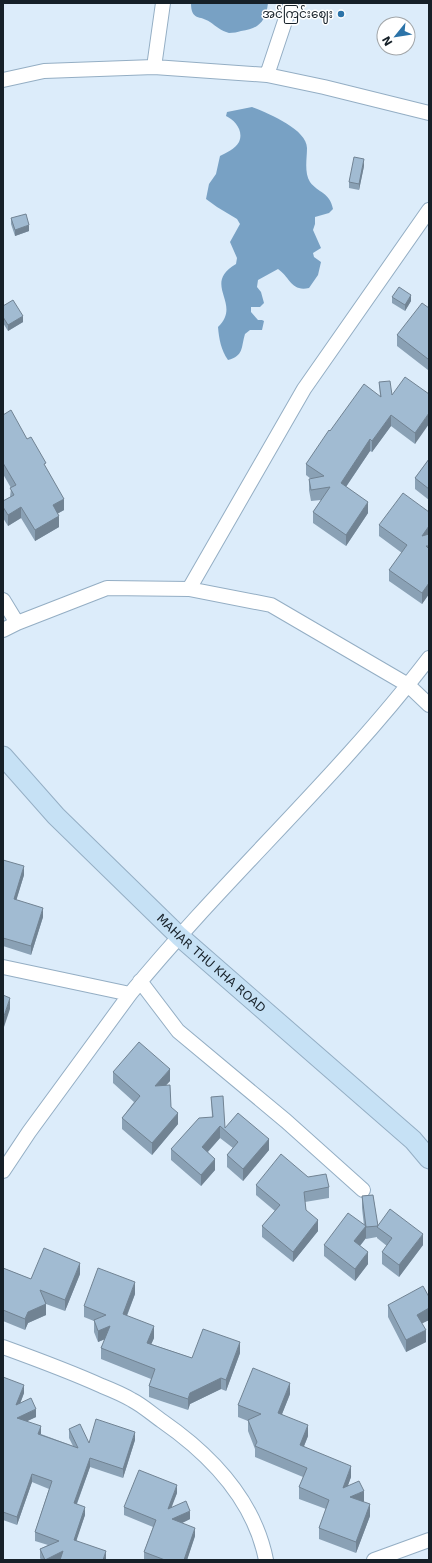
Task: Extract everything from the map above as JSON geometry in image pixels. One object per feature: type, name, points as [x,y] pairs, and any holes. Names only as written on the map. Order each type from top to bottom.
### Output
[{"type":"main road","name":"MAHAR THU KHA ROAD","points":[[3,756],[56,816],[179,936],[413,1140],[429,1159]]},
{"type":"street","points":[[154,67],[163,3]]},
{"type":"street","points":[[267,75],[291,3]]},
{"type":"street","points":[[3,80],[44,71],[154,67],[267,75],[324,87],[429,113]]},
{"type":"street","points":[[190,589],[304,389],[429,210]]},
{"type":"street","points":[[3,630],[17,623],[107,588],[190,589],[271,605],[408,685],[429,705]]},
{"type":"street","points":[[3,600],[17,623]]},
{"type":"street","points":[[3,1171],[29,1132],[140,981],[179,936],[336,768],[408,685],[429,658]]},
{"type":"street","points":[[3,967],[130,994]]},
{"type":"street","points":[[140,981],[178,1031],[286,1121],[363,1190]]},
{"type":"street","points":[[3,1347],[66,1370],[132,1400],[184,1436],[218,1468],[236,1490],[252,1518],[262,1544],[266,1560]]},
{"type":"street","points":[[374,1560],[429,1540]]},
{"type":"water","points":[[191,3],[268,3],[265,15],[257,26],[247,30],[229,33],[194,15],[191,9]]},
{"type":"water","points":[[252,107],[267,113],[294,128],[301,134],[307,148],[306,170],[308,178],[313,186],[327,196],[333,209],[329,213],[315,217],[313,230],[321,248],[313,253],[314,257],[321,262],[318,275],[309,288],[303,289],[294,286],[278,269],[258,280],[257,287],[261,292],[264,303],[260,307],[251,307],[251,312],[258,320],[264,321],[262,330],[250,330],[245,334],[241,350],[237,356],[228,360],[221,344],[218,327],[225,318],[226,310],[222,279],[226,272],[236,264],[237,258],[230,242],[240,224],[237,219],[206,199],[209,184],[216,174],[220,156],[235,147],[240,138],[238,126],[233,120],[226,116],[227,112]]},
{"type":"building","points":[[354,157],[364,159],[359,184],[349,182]]},
{"type":"building","points":[[26,214],[29,225],[15,230],[11,218]]},
{"type":"building","points":[[399,287],[411,295],[405,305],[392,297]]},
{"type":"building","points":[[13,300],[23,316],[8,325],[3,317],[3,306]]},
{"type":"building","points":[[422,303],[429,308],[428,359],[397,335]]},
{"type":"building","points":[[405,377],[429,394],[429,413],[415,433],[391,415],[372,441],[370,439],[341,483],[368,502],[346,535],[313,512],[330,487],[311,490],[309,479],[324,476],[306,464],[329,430],[330,431],[364,384],[381,397],[379,382],[390,381],[392,395]]},
{"type":"building","points":[[11,410],[27,439],[31,437],[46,463],[44,464],[64,499],[53,505],[59,516],[35,530],[21,507],[8,515],[3,507],[3,501],[14,495],[10,488],[16,485],[3,463],[3,415]]},
{"type":"building","points":[[429,459],[429,489],[415,478]]},
{"type":"building","points":[[403,493],[429,512],[429,526],[422,536],[429,534],[429,546],[426,546],[429,549],[429,583],[422,593],[389,570],[407,545],[379,525]]},
{"type":"building","points":[[3,860],[24,866],[14,899],[43,908],[31,946],[3,938]]},
{"type":"building","points":[[3,995],[10,998],[3,1019]]},
{"type":"building","points":[[139,1042],[170,1069],[155,1086],[170,1085],[171,1107],[178,1113],[152,1143],[122,1118],[140,1096],[113,1072]]},
{"type":"building","points":[[223,1096],[225,1128],[238,1113],[269,1139],[243,1169],[227,1155],[238,1142],[220,1126],[202,1147],[215,1159],[201,1175],[171,1149],[199,1118],[213,1117],[211,1097]]},
{"type":"building","points":[[281,1154],[308,1177],[326,1174],[329,1187],[304,1192],[306,1210],[318,1220],[293,1252],[262,1226],[280,1205],[256,1185]]},
{"type":"building","points":[[373,1195],[378,1226],[366,1227],[362,1196]]},
{"type":"building","points":[[390,1209],[423,1234],[399,1265],[382,1252],[392,1238],[377,1227]]},
{"type":"building","points":[[348,1213],[366,1226],[354,1241],[368,1252],[355,1269],[324,1245]]},
{"type":"building","points":[[44,1248],[80,1263],[65,1300],[40,1290],[46,1304],[28,1312],[25,1319],[3,1310],[3,1268],[31,1279]]},
{"type":"building","points":[[98,1268],[135,1282],[123,1314],[154,1326],[147,1343],[192,1358],[203,1329],[240,1342],[226,1380],[221,1378],[190,1393],[188,1399],[149,1386],[155,1369],[101,1348],[110,1326],[98,1331],[94,1320],[106,1315],[84,1306]]},
{"type":"building","points":[[423,1286],[429,1297],[429,1308],[417,1315],[426,1330],[406,1340],[388,1305]]},
{"type":"building","points":[[253,1368],[290,1383],[278,1413],[308,1425],[300,1445],[351,1466],[343,1488],[359,1481],[364,1491],[350,1497],[370,1504],[356,1542],[319,1528],[329,1500],[299,1487],[307,1468],[255,1446],[257,1442],[248,1420],[261,1414],[238,1405]]},
{"type":"building","points":[[3,1377],[24,1385],[16,1405],[31,1398],[36,1409],[17,1418],[41,1426],[38,1434],[78,1448],[69,1429],[80,1424],[89,1443],[96,1419],[135,1432],[123,1469],[90,1458],[74,1503],[85,1507],[74,1540],[106,1551],[103,1560],[60,1560],[63,1551],[45,1560],[40,1549],[59,1541],[35,1532],[52,1481],[32,1474],[17,1517],[3,1512]]},
{"type":"building","points":[[139,1470],[177,1485],[168,1509],[186,1501],[190,1511],[172,1519],[195,1528],[184,1560],[165,1560],[144,1552],[156,1520],[124,1507]]},
{"type":"place","name":"အင်ကြင်းဈေး","points":[[341,14]]}]
